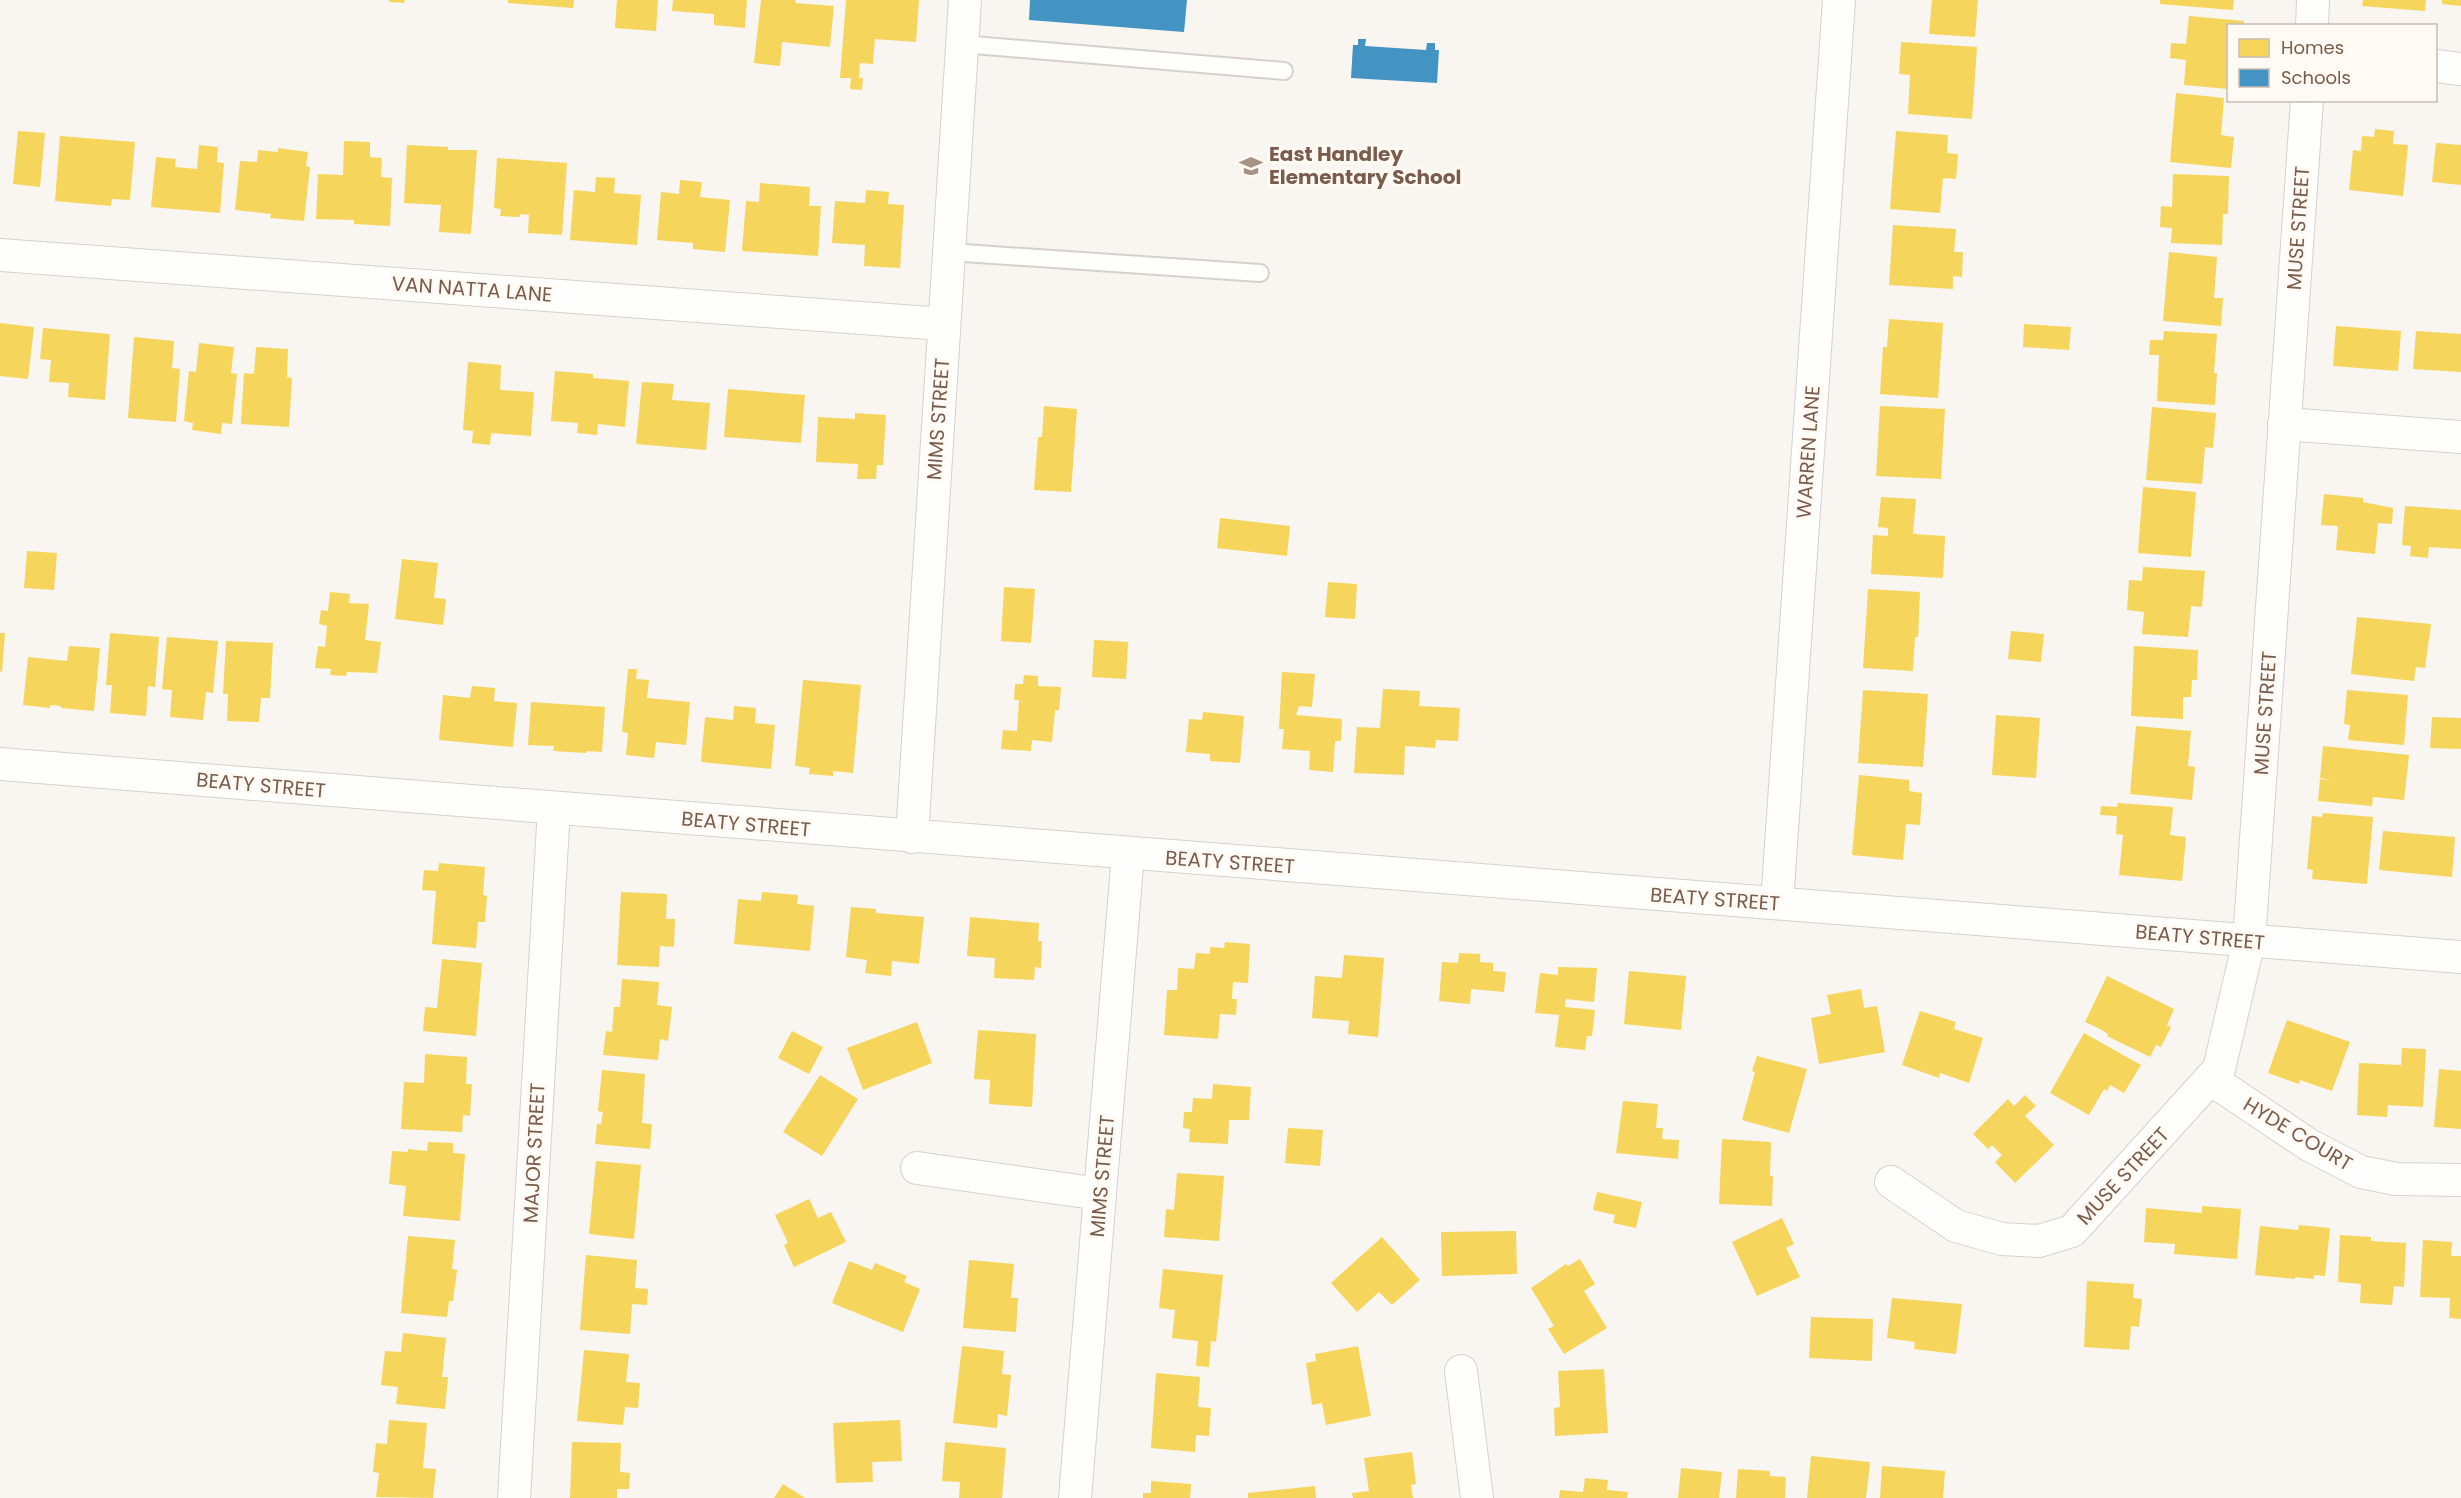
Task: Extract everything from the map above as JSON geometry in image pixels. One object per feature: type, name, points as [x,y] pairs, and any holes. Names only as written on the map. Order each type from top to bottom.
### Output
[{"type":"street","name":"MIMS STREET","points":[[912,837],[964,0]]},
{"type":"street","name":"WARREN LANE","points":[[1777,903],[1839,0]]},
{"type":"street","points":[[2312,24],[2313,0]]},
{"type":"street","points":[[2437,66],[2461,69]]},
{"type":"street","name":"MUSE STREET","points":[[1891,1182],[1956,1226],[2002,1239],[2039,1241],[2072,1231],[2219,1070],[2249,941],[2307,102]]},
{"type":"street","name":"VAN NATTA LANE","points":[[0,255],[944,324]]},
{"type":"street","points":[[2284,423],[2461,437]]},
{"type":"street","name":"BEATY STREET","points":[[0,764],[2461,957]]},
{"type":"street","name":"MAJOR STREET","points":[[514,1498],[554,808]]},
{"type":"street","name":"MIMS STREET","points":[[1075,1498],[1128,854]]},
{"type":"street","name":"HYDE COURT","points":[[2212,1080],[2309,1145],[2361,1172],[2396,1179],[2461,1180]]},
{"type":"street","points":[[917,1168],[1100,1194]]},
{"type":"street","points":[[1461,1371],[1477,1498]]},
{"type":"lane","points":[[962,44],[1284,71]]},
{"type":"lane","points":[[949,252],[1260,273]]},
{"type":"building: Homes","points":[[389,0],[405,0],[404,3],[389,2]]},
{"type":"building: Homes","points":[[508,0],[574,0],[573,8],[508,3]]},
{"type":"building: Homes","points":[[617,0],[658,0],[656,31],[615,28]]},
{"type":"building: Homes","points":[[673,0],[747,0],[745,28],[714,25],[714,14],[672,11]]},
{"type":"building: Homes","points":[[761,0],[796,0],[795,3],[834,6],[830,47],[782,42],[780,66],[754,63]]},
{"type":"building: Homes","points":[[846,0],[919,0],[916,42],[875,39],[873,64],[860,63],[859,78],[863,78],[862,90],[850,89],[851,78],[840,78]]},
{"type":"building: Homes","points":[[1932,0],[1978,0],[1975,37],[1929,34]]},
{"type":"building: Homes","points":[[2160,0],[2234,0],[2233,10],[2160,4]]},
{"type":"building: Homes","points":[[2363,0],[2426,0],[2425,11],[2362,6]]},
{"type":"building: Homes","points":[[2442,0],[2461,0],[2461,6],[2442,4]]},
{"type":"building: Homes","points":[[2189,16],[2244,21],[2243,24],[2227,24],[2227,89],[2184,85],[2186,60],[2170,58],[2171,43],[2186,44]]},
{"type":"building: Homes","points":[[1901,42],[1977,47],[1972,119],[1908,114],[1910,75],[1899,74]]},
{"type":"building: Homes","points":[[2176,93],[2224,98],[2221,135],[2234,137],[2231,168],[2170,162]]},
{"type":"building: Homes","points":[[2375,129],[2394,131],[2393,144],[2408,145],[2403,196],[2349,190],[2353,150],[2361,151],[2362,136],[2374,137]]},
{"type":"building: Homes","points":[[18,131],[45,133],[40,187],[13,184]]},
{"type":"building: Homes","points":[[1896,131],[1948,135],[1947,153],[1958,154],[1956,179],[1943,178],[1940,213],[1890,209]]},
{"type":"building: Homes","points":[[60,136],[135,142],[130,200],[112,199],[111,206],[55,201]]},
{"type":"building: Homes","points":[[344,141],[370,142],[370,157],[382,158],[381,177],[392,178],[390,226],[354,224],[354,220],[316,219],[318,174],[343,175]]},
{"type":"building: Homes","points":[[2436,143],[2461,145],[2461,185],[2432,182]]},
{"type":"building: Homes","points":[[199,145],[218,147],[217,162],[224,163],[220,213],[151,207],[156,157],[176,159],[175,167],[197,169]]},
{"type":"building: Homes","points":[[407,145],[448,147],[448,150],[477,150],[471,234],[439,232],[441,205],[404,203]]},
{"type":"building: Homes","points":[[278,148],[308,152],[306,166],[310,167],[304,221],[270,218],[271,214],[235,210],[240,161],[257,162],[258,150],[278,152]]},
{"type":"building: Homes","points":[[497,158],[567,163],[562,235],[528,233],[529,215],[500,216],[501,209],[494,208]]},
{"type":"building: Homes","points":[[2173,174],[2229,176],[2228,214],[2223,214],[2222,245],[2171,243],[2172,228],[2160,227],[2161,206],[2172,207]]},
{"type":"building: Homes","points":[[596,177],[615,178],[614,193],[641,195],[637,245],[570,240],[574,190],[595,192]]},
{"type":"building: Homes","points":[[680,180],[702,182],[700,197],[730,200],[725,252],[693,249],[693,243],[657,240],[661,192],[679,194]]},
{"type":"building: Homes","points":[[760,183],[810,187],[809,206],[821,206],[818,256],[742,251],[746,201],[759,202]]},
{"type":"building: Homes","points":[[866,190],[889,192],[888,204],[904,205],[900,268],[864,266],[865,245],[832,243],[835,201],[865,203]]},
{"type":"building: Homes","points":[[1893,225],[1956,229],[1954,252],[1963,252],[1962,277],[1953,276],[1953,289],[1889,285]]},
{"type":"building: Homes","points":[[2169,252],[2217,257],[2214,298],[2223,298],[2221,326],[2163,321]]},
{"type":"building: Homes","points":[[1889,319],[1943,323],[1938,398],[1880,394],[1883,347],[1887,347]]},
{"type":"building: Homes","points":[[0,323],[34,327],[28,379],[0,376]]},
{"type":"building: Homes","points":[[2024,324],[2071,327],[2069,350],[2023,347]]},
{"type":"building: Homes","points":[[2336,326],[2401,331],[2398,371],[2333,366]]},
{"type":"building: Homes","points":[[43,328],[110,334],[105,400],[68,397],[69,383],[49,382],[51,360],[40,359]]},
{"type":"building: Homes","points":[[2164,331],[2217,334],[2214,373],[2217,373],[2215,405],[2157,401],[2159,355],[2149,355],[2150,340],[2163,340]]},
{"type":"building: Homes","points":[[2416,331],[2461,334],[2461,372],[2413,369]]},
{"type":"building: Homes","points":[[134,337],[174,341],[172,368],[180,369],[176,422],[128,418]]},
{"type":"building: Homes","points":[[199,343],[234,347],[231,373],[237,374],[232,424],[222,423],[221,434],[192,430],[193,423],[184,421],[189,371],[196,372]]},
{"type":"building: Homes","points":[[256,347],[288,349],[287,377],[292,378],[289,427],[241,424],[244,373],[254,374]]},
{"type":"building: Homes","points":[[468,362],[501,365],[500,390],[534,392],[531,436],[491,433],[490,445],[472,443],[473,431],[463,430]]},
{"type":"building: Homes","points":[[555,371],[593,374],[593,378],[629,381],[625,427],[598,424],[597,435],[577,433],[578,423],[551,421]]},
{"type":"building: Homes","points":[[642,382],[674,384],[672,400],[710,403],[706,450],[636,444]]},
{"type":"building: Homes","points":[[728,389],[805,395],[801,443],[724,437]]},
{"type":"building: Homes","points":[[1044,406],[1077,409],[1071,492],[1034,490],[1038,437],[1042,437]]},
{"type":"building: Homes","points":[[1880,406],[1945,409],[1941,479],[1876,476]]},
{"type":"building: Homes","points":[[2152,407],[2216,413],[2213,448],[2205,447],[2202,484],[2146,480]]},
{"type":"building: Homes","points":[[855,413],[886,415],[883,465],[877,465],[876,479],[857,479],[858,464],[816,462],[818,417],[855,419]]},
{"type":"building: Homes","points":[[2143,487],[2196,492],[2191,557],[2138,553]]},
{"type":"building: Homes","points":[[2324,494],[2363,498],[2363,502],[2393,508],[2392,524],[2378,523],[2375,554],[2336,550],[2338,526],[2321,525]]},
{"type":"building: Homes","points":[[1881,497],[1916,499],[1913,534],[1945,536],[1943,578],[1871,574],[1873,535],[1888,536],[1888,528],[1878,527]]},
{"type":"building: Homes","points":[[2405,506],[2461,510],[2461,549],[2429,547],[2428,558],[2410,556],[2411,546],[2402,545]]},
{"type":"building: Homes","points":[[1220,518],[1290,526],[1287,556],[1217,548]]},
{"type":"building: Homes","points":[[27,551],[57,553],[54,590],[24,588]]},
{"type":"building: Homes","points":[[402,559],[438,563],[434,598],[446,599],[443,625],[395,619]]},
{"type":"building: Homes","points":[[2143,567],[2205,571],[2202,607],[2191,606],[2188,637],[2142,634],[2144,612],[2127,610],[2129,580],[2142,581]]},
{"type":"building: Homes","points":[[1328,582],[1357,584],[1355,619],[1325,617]]},
{"type":"building: Homes","points":[[1004,587],[1035,589],[1031,643],[1001,641]]},
{"type":"building: Homes","points":[[1868,589],[1920,592],[1918,637],[1915,637],[1913,671],[1863,668]]},
{"type":"building: Homes","points":[[330,592],[350,594],[349,603],[369,604],[365,640],[381,642],[377,673],[347,672],[346,676],[330,675],[331,669],[315,668],[318,646],[325,647],[327,626],[319,624],[321,610],[328,611]]},
{"type":"building: Homes","points":[[2357,617],[2431,624],[2425,668],[2416,667],[2414,681],[2351,674]]},
{"type":"building: Homes","points":[[2011,631],[2044,634],[2041,662],[2008,659]]},
{"type":"building: Homes","points":[[0,633],[5,633],[2,672],[0,671]]},
{"type":"building: Homes","points":[[110,633],[159,637],[155,687],[148,686],[146,716],[110,713],[112,685],[106,685]]},
{"type":"building: Homes","points":[[167,637],[218,641],[213,693],[206,692],[203,720],[170,717],[172,690],[162,689]]},
{"type":"building: Homes","points":[[1094,640],[1128,642],[1126,679],[1092,677]]},
{"type":"building: Homes","points":[[226,641],[273,643],[270,698],[261,698],[259,722],[227,721],[228,694],[223,694]]},
{"type":"building: Homes","points":[[69,646],[100,648],[94,711],[50,705],[50,708],[23,705],[28,657],[67,661]]},
{"type":"building: Homes","points":[[2134,646],[2198,650],[2197,680],[2192,680],[2191,697],[2183,697],[2183,719],[2131,716]]},
{"type":"building: Homes","points":[[628,669],[637,669],[636,679],[649,680],[647,698],[690,702],[686,745],[656,742],[654,758],[626,755],[628,733],[622,732]]},
{"type":"building: Homes","points":[[1282,672],[1315,674],[1312,707],[1299,706],[1296,715],[1342,719],[1341,741],[1335,741],[1333,772],[1309,770],[1310,751],[1282,749],[1284,729],[1279,729]]},
{"type":"building: Homes","points":[[1024,675],[1038,676],[1038,686],[1061,687],[1059,710],[1055,710],[1052,742],[1032,740],[1031,751],[1001,749],[1003,730],[1017,731],[1019,700],[1014,700],[1015,684],[1023,684]]},
{"type":"building: Homes","points":[[803,680],[861,685],[853,773],[833,771],[833,776],[809,774],[810,768],[795,766]]},
{"type":"building: Homes","points":[[472,686],[495,688],[494,701],[517,703],[513,747],[439,740],[443,695],[470,698]]},
{"type":"building: Homes","points":[[1383,689],[1420,691],[1419,706],[1460,708],[1458,741],[1436,740],[1435,748],[1405,746],[1404,775],[1354,773],[1357,727],[1380,728]]},
{"type":"building: Homes","points":[[1863,690],[1928,694],[1923,767],[1858,763]]},
{"type":"building: Homes","points":[[2347,690],[2408,695],[2404,745],[2348,740],[2350,725],[2344,724]]},
{"type":"building: Homes","points":[[531,702],[605,707],[602,752],[553,751],[554,746],[528,745]]},
{"type":"building: Homes","points":[[734,706],[756,708],[755,723],[775,725],[771,769],[701,762],[705,717],[733,720]]},
{"type":"building: Homes","points":[[1203,712],[1244,716],[1240,763],[1210,761],[1210,754],[1186,752],[1189,719],[1202,720]]},
{"type":"building: Homes","points":[[1996,715],[2040,718],[2036,778],[1992,775]]},
{"type":"building: Homes","points":[[2432,717],[2461,718],[2461,749],[2430,748]]},
{"type":"building: Homes","points":[[2136,726],[2191,731],[2188,766],[2195,767],[2192,800],[2130,794]]},
{"type":"building: Homes","points":[[2323,746],[2409,755],[2404,800],[2373,797],[2372,806],[2318,801],[2320,779],[2333,781],[2320,778]]},
{"type":"building: Homes","points":[[1859,775],[1909,780],[1909,791],[1922,793],[1920,825],[1906,824],[1903,860],[1852,855]]},
{"type":"building: Homes","points":[[2118,803],[2173,807],[2170,835],[2186,837],[2182,881],[2119,875],[2123,835],[2116,834],[2117,816],[2100,815],[2101,806],[2117,807]]},
{"type":"building: Homes","points":[[2323,813],[2373,817],[2367,884],[2312,879],[2313,870],[2307,869],[2312,816],[2322,817]]},
{"type":"building: Homes","points":[[2383,831],[2455,837],[2452,877],[2379,870]]},
{"type":"building: Homes","points":[[439,863],[485,867],[483,895],[487,896],[485,922],[478,922],[476,948],[432,944],[436,891],[422,890],[424,870],[438,871]]},
{"type":"building: Homes","points":[[621,892],[667,894],[666,919],[675,919],[674,947],[660,946],[659,967],[617,965]]},
{"type":"building: Homes","points":[[762,892],[798,895],[797,904],[814,906],[810,951],[734,944],[738,899],[761,901]]},
{"type":"building: Homes","points":[[851,907],[876,909],[876,913],[924,917],[919,964],[892,961],[891,976],[865,973],[867,960],[846,957]]},
{"type":"building: Homes","points":[[970,917],[1039,923],[1038,941],[1042,941],[1041,968],[1035,967],[1034,980],[994,978],[995,958],[967,956]]},
{"type":"building: Homes","points":[[1225,942],[1250,944],[1248,983],[1233,982],[1232,999],[1237,999],[1236,1015],[1220,1014],[1218,1039],[1164,1035],[1167,990],[1177,990],[1178,968],[1194,969],[1196,953],[1210,954],[1210,947],[1224,948]]},
{"type":"building: Homes","points":[[1459,953],[1480,954],[1480,962],[1493,963],[1493,971],[1506,972],[1504,992],[1471,989],[1470,1004],[1439,1001],[1442,962],[1458,963]]},
{"type":"building: Homes","points":[[1344,955],[1384,958],[1378,1037],[1348,1034],[1349,1021],[1312,1018],[1315,976],[1342,978]]},
{"type":"building: Homes","points":[[442,959],[482,963],[476,1036],[423,1031],[425,1007],[437,1008]]},
{"type":"building: Homes","points":[[1558,967],[1597,968],[1594,1002],[1566,999],[1565,1007],[1595,1010],[1592,1036],[1587,1036],[1585,1050],[1555,1047],[1559,1015],[1535,1013],[1540,973],[1558,975]]},
{"type":"building: Homes","points":[[1629,971],[1686,976],[1681,1030],[1624,1024]]},
{"type":"building: Homes","points":[[2107,976],[2174,1009],[2167,1025],[2171,1027],[2161,1047],[2156,1045],[2150,1057],[2107,1036],[2108,1034],[2085,1022]]},
{"type":"building: Homes","points":[[622,979],[659,982],[657,1005],[672,1007],[668,1041],[660,1039],[658,1060],[603,1055],[606,1031],[612,1032],[614,1007],[620,1007]]},
{"type":"building: Homes","points":[[1861,989],[1864,1008],[1877,1006],[1885,1052],[1819,1064],[1811,1018],[1831,1014],[1827,995]]},
{"type":"building: Homes","points":[[1920,1011],[1956,1022],[1954,1029],[1983,1038],[1969,1083],[1940,1073],[1939,1078],[1902,1065]]},
{"type":"building: Homes","points":[[2287,1020],[2350,1042],[2332,1091],[2300,1080],[2299,1084],[2268,1073]]},
{"type":"building: Homes","points":[[917,1022],[932,1063],[863,1090],[847,1048]]},
{"type":"building: Homes","points":[[978,1030],[1036,1034],[1032,1107],[989,1104],[990,1080],[974,1079]]},
{"type":"building: Homes","points":[[792,1031],[823,1047],[809,1074],[778,1058]]},
{"type":"building: Homes","points":[[2084,1033],[2141,1065],[2124,1093],[2110,1085],[2107,1091],[2104,1089],[2089,1115],[2050,1093]]},
{"type":"building: Homes","points":[[2402,1048],[2426,1049],[2423,1107],[2388,1105],[2387,1117],[2357,1115],[2359,1063],[2401,1065]]},
{"type":"building: Homes","points":[[425,1054],[467,1057],[466,1084],[472,1084],[470,1116],[463,1115],[462,1132],[401,1129],[404,1082],[424,1083]]},
{"type":"building: Homes","points":[[1757,1056],[1807,1069],[1789,1133],[1742,1120]]},
{"type":"building: Homes","points":[[2439,1069],[2461,1071],[2461,1129],[2434,1127]]},
{"type":"building: Homes","points":[[602,1070],[645,1074],[642,1123],[652,1124],[650,1149],[595,1144],[597,1124],[601,1124],[603,1112],[598,1111]]},
{"type":"building: Homes","points":[[820,1075],[858,1099],[822,1156],[783,1132]]},
{"type":"building: Homes","points":[[1213,1084],[1251,1087],[1249,1120],[1229,1120],[1228,1144],[1189,1142],[1190,1129],[1183,1128],[1184,1112],[1192,1112],[1193,1098],[1212,1099]]},
{"type":"building: Homes","points":[[2025,1095],[2036,1106],[2025,1116],[2054,1145],[2015,1183],[1995,1162],[2002,1155],[1992,1145],[1988,1149],[1973,1134],[2008,1099],[2014,1106]]},
{"type":"building: Homes","points":[[1623,1101],[1658,1104],[1656,1128],[1663,1128],[1662,1139],[1679,1140],[1678,1159],[1616,1153]]},
{"type":"building: Homes","points":[[1288,1128],[1323,1130],[1320,1166],[1285,1163]]},
{"type":"building: Homes","points":[[1722,1139],[1771,1142],[1772,1206],[1719,1204]]},
{"type":"building: Homes","points":[[428,1142],[453,1143],[453,1153],[465,1154],[460,1221],[403,1216],[406,1186],[389,1184],[392,1151],[408,1152],[408,1149],[427,1151]]},
{"type":"building: Homes","points":[[596,1161],[641,1165],[634,1239],[589,1234]]},
{"type":"building: Homes","points":[[1177,1173],[1224,1176],[1219,1241],[1164,1237],[1166,1209],[1174,1210]]},
{"type":"building: Homes","points":[[1597,1192],[1642,1202],[1636,1228],[1613,1223],[1615,1215],[1593,1210]]},
{"type":"building: Homes","points":[[809,1199],[818,1218],[831,1212],[846,1242],[794,1267],[784,1245],[788,1243],[775,1215]]},
{"type":"building: Homes","points":[[2202,1206],[2241,1209],[2237,1259],[2174,1254],[2175,1244],[2144,1242],[2146,1208],[2202,1213]]},
{"type":"building: Homes","points":[[1782,1218],[1794,1244],[1786,1248],[1800,1277],[1757,1296],[1732,1242]]},
{"type":"building: Homes","points":[[2299,1225],[2330,1228],[2325,1276],[2314,1275],[2314,1279],[2295,1277],[2295,1279],[2255,1275],[2260,1226],[2298,1230]]},
{"type":"building: Homes","points":[[1516,1231],[1517,1274],[1442,1276],[1441,1232]]},
{"type":"building: Homes","points":[[2340,1235],[2371,1237],[2371,1241],[2406,1243],[2404,1287],[2394,1286],[2392,1305],[2360,1303],[2361,1284],[2338,1282]]},
{"type":"building: Homes","points":[[408,1236],[455,1240],[452,1269],[457,1270],[453,1301],[449,1301],[447,1317],[401,1313]]},
{"type":"building: Homes","points":[[1382,1237],[1420,1280],[1392,1305],[1379,1292],[1357,1312],[1331,1283]]},
{"type":"building: Homes","points":[[2423,1240],[2452,1242],[2451,1256],[2461,1256],[2461,1319],[2449,1318],[2450,1298],[2420,1297]]},
{"type":"building: Homes","points":[[586,1255],[637,1260],[635,1288],[648,1289],[647,1305],[632,1304],[630,1334],[580,1330]]},
{"type":"building: Homes","points":[[1580,1259],[1595,1284],[1584,1291],[1607,1328],[1564,1354],[1548,1329],[1554,1326],[1531,1288],[1566,1264],[1568,1266]]},
{"type":"building: Homes","points":[[969,1260],[1014,1264],[1011,1298],[1018,1298],[1016,1332],[963,1328]]},
{"type":"building: Homes","points":[[849,1261],[872,1270],[875,1263],[907,1276],[904,1282],[920,1289],[903,1332],[832,1303]]},
{"type":"building: Homes","points":[[1163,1269],[1223,1275],[1216,1342],[1211,1341],[1209,1367],[1196,1366],[1198,1341],[1172,1338],[1175,1310],[1159,1308]]},
{"type":"building: Homes","points":[[2087,1281],[2134,1284],[2133,1298],[2142,1299],[2139,1327],[2131,1326],[2129,1350],[2084,1347]]},
{"type":"building: Homes","points":[[1892,1298],[1962,1304],[1956,1354],[1914,1349],[1915,1342],[1887,1338]]},
{"type":"building: Homes","points":[[1811,1317],[1873,1319],[1872,1361],[1809,1358]]},
{"type":"building: Homes","points":[[403,1333],[446,1338],[442,1377],[448,1377],[445,1409],[396,1404],[398,1387],[381,1385],[385,1351],[401,1352]]},
{"type":"building: Homes","points":[[962,1346],[1004,1351],[1002,1374],[1011,1375],[1007,1416],[998,1414],[997,1428],[953,1423]]},
{"type":"building: Homes","points":[[1358,1346],[1371,1416],[1326,1425],[1322,1403],[1312,1405],[1306,1363],[1316,1361],[1315,1354]]},
{"type":"building: Homes","points":[[584,1350],[629,1354],[626,1382],[640,1383],[638,1408],[625,1407],[623,1425],[577,1421]]},
{"type":"building: Homes","points":[[1604,1369],[1608,1433],[1555,1436],[1554,1408],[1560,1407],[1558,1371]]},
{"type":"building: Homes","points":[[1156,1373],[1200,1377],[1198,1407],[1211,1408],[1209,1436],[1196,1435],[1195,1452],[1151,1448]]},
{"type":"building: Homes","points":[[389,1420],[427,1423],[423,1468],[436,1469],[433,1498],[376,1497],[379,1473],[373,1472],[376,1443],[387,1444]]},
{"type":"building: Homes","points":[[900,1420],[902,1461],[872,1462],[873,1482],[836,1483],[833,1423]]},
{"type":"building: Homes","points":[[572,1442],[621,1443],[620,1472],[630,1473],[629,1489],[617,1489],[617,1498],[570,1498]]},
{"type":"building: Homes","points":[[945,1442],[1006,1448],[1002,1498],[959,1498],[960,1482],[942,1481]]},
{"type":"building: Homes","points":[[1412,1452],[1416,1484],[1411,1485],[1413,1498],[1353,1498],[1352,1493],[1369,1491],[1364,1458]]},
{"type":"building: Homes","points":[[1811,1456],[1870,1462],[1866,1498],[1807,1498]]},
{"type":"building: Homes","points":[[1882,1466],[1945,1471],[1943,1498],[1880,1498]]},
{"type":"building: Homes","points":[[1681,1468],[1722,1472],[1719,1498],[1678,1498]]},
{"type":"building: Homes","points":[[1738,1469],[1770,1471],[1770,1476],[1786,1477],[1785,1498],[1736,1498]]},
{"type":"building: Homes","points":[[1585,1478],[1608,1480],[1607,1490],[1628,1492],[1627,1498],[1559,1498],[1560,1490],[1583,1492]]},
{"type":"building: Homes","points":[[1151,1481],[1191,1484],[1190,1498],[1143,1498],[1143,1493],[1151,1493]]},
{"type":"building: Homes","points":[[783,1484],[805,1498],[774,1498]]},
{"type":"building: Homes","points":[[1315,1486],[1316,1498],[1248,1498],[1248,1493]]},
{"type":"building: Schools","points":[[1030,0],[1187,0],[1184,32],[1029,20]]},
{"type":"building: Schools","points":[[1358,39],[1366,39],[1365,46],[1426,50],[1427,43],[1435,43],[1435,50],[1439,50],[1437,83],[1351,78],[1353,45],[1358,45]]},
{"type":"place","name":"East Handley Elementary School","points":[[1251,166]]}]
